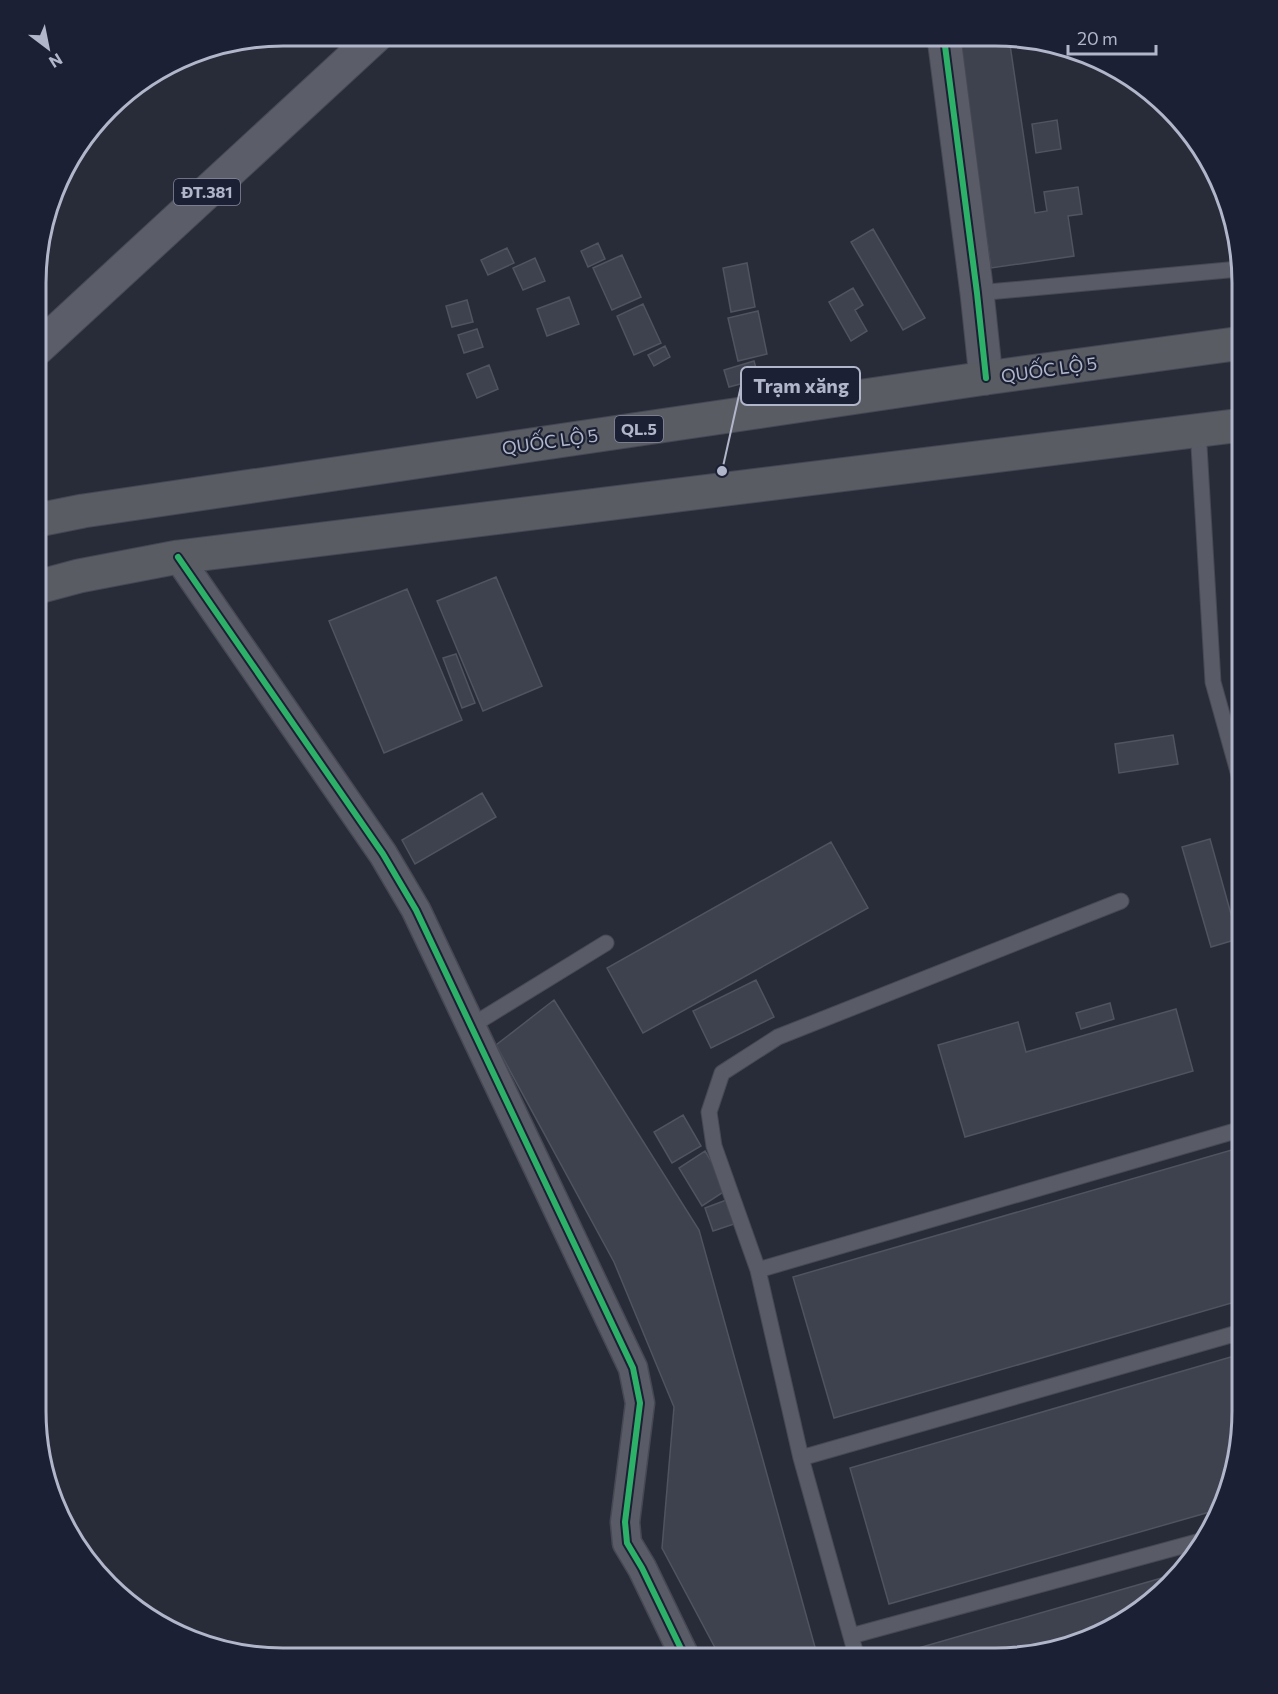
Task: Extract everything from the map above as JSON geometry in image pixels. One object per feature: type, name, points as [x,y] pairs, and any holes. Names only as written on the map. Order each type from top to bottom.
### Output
[{"type":"highway","name":"QUỐC LỘ 5","points":[[46,519],[986,378],[1232,344]]},
{"type":"highway","points":[[46,585],[177,557],[1232,426]]},
{"type":"main road","name":"ĐT.381","points":[[46,341],[365,46]]},
{"type":"street","points":[[945,46],[986,378]]},
{"type":"street","points":[[177,557],[383,854],[416,910],[633,1368],[640,1403],[625,1522],[627,1544],[642,1568],[681,1648]]},
{"type":"lane","points":[[977,292],[1231,270]]},
{"type":"lane","points":[[1198,429],[1213,682],[1232,750]]},
{"type":"lane","points":[[854,1648],[801,1458],[758,1270],[714,1146],[709,1112],[722,1073],[778,1037],[1121,901]]},
{"type":"lane","points":[[471,1026],[606,943]]},
{"type":"lane","points":[[758,1270],[1232,1132]]},
{"type":"lane","points":[[801,1458],[1232,1335]]},
{"type":"lane","points":[[851,1636],[1191,1544]]},
{"type":"building","points":[[958,46],[1010,47],[1035,213],[1047,211],[1044,192],[1078,187],[1082,214],[1068,216],[1074,256],[991,268]]},
{"type":"building","points":[[1057,120],[1061,149],[1036,153],[1032,124]]},
{"type":"building","points":[[873,229],[925,318],[903,330],[851,242]]},
{"type":"building","points":[[598,243],[605,259],[588,267],[581,251]]},
{"type":"building","points":[[507,248],[514,263],[488,275],[481,260]]},
{"type":"building","points":[[622,255],[641,297],[612,310],[593,268]]},
{"type":"building","points":[[535,258],[545,281],[523,290],[513,268]]},
{"type":"building","points":[[747,263],[755,307],[731,312],[723,268]]},
{"type":"building","points":[[853,288],[863,305],[855,310],[867,331],[851,341],[829,302]]},
{"type":"building","points":[[569,297],[579,324],[547,336],[537,309]]},
{"type":"building","points":[[467,300],[473,322],[452,327],[446,306]]},
{"type":"building","points":[[643,304],[661,343],[634,355],[617,316]]},
{"type":"building","points":[[758,311],[767,354],[738,361],[728,318]]},
{"type":"building","points":[[477,329],[483,347],[464,353],[458,335]]},
{"type":"building","points":[[665,346],[670,357],[654,366],[648,355]]},
{"type":"building","points":[[754,361],[759,379],[729,387],[724,370]]},
{"type":"building","points":[[489,365],[498,389],[477,398],[467,374]]},
{"type":"building","points":[[496,577],[542,686],[483,711],[437,601]]},
{"type":"building","points":[[407,589],[462,720],[384,753],[329,621]]},
{"type":"building","points":[[456,654],[475,703],[462,708],[443,658]]},
{"type":"building","points":[[1173,735],[1178,764],[1119,773],[1115,744]]},
{"type":"building","points":[[482,793],[496,817],[415,864],[402,840]]},
{"type":"building","points":[[1210,839],[1232,918],[1232,941],[1211,947],[1182,847]]},
{"type":"building","points":[[831,842],[868,908],[643,1033],[607,968]]},
{"type":"building","points":[[756,980],[774,1017],[711,1048],[693,1011]]},
{"type":"building","points":[[554,1000],[699,1230],[815,1648],[715,1648],[662,1548],[674,1407],[614,1262],[496,1045]]},
{"type":"building","points":[[1110,1003],[1114,1019],[1081,1029],[1076,1013]]},
{"type":"building","points":[[1176,1009],[1193,1071],[965,1137],[938,1045],[1018,1022],[1026,1052]]},
{"type":"building","points":[[683,1115],[701,1146],[672,1163],[654,1132]]},
{"type":"building","points":[[1232,1150],[1232,1303],[834,1418],[793,1277]]},
{"type":"building","points":[[705,1151],[728,1189],[702,1206],[679,1168]]},
{"type":"building","points":[[729,1199],[737,1223],[713,1231],[705,1208]]},
{"type":"building","points":[[1232,1357],[1232,1410],[1227,1457],[1219,1487],[1208,1512],[889,1604],[850,1468]]},
{"type":"building","points":[[1162,1578],[1126,1608],[1071,1635],[1041,1643],[1010,1647],[918,1648]]},
{"type":"cycle path","points":[[945,46],[986,378]]},
{"type":"cycle path","points":[[178,557],[383,854],[416,910],[633,1368],[640,1403],[625,1522],[627,1543],[642,1568],[681,1648]]},
{"type":"place","name":"Trạm xăng","points":[[722,471]]}]
